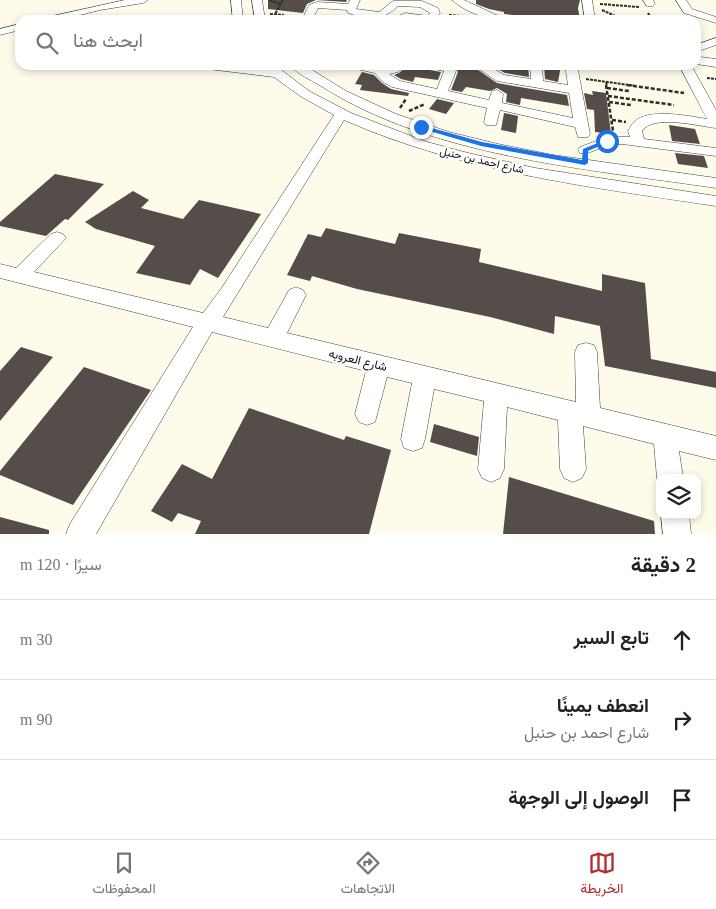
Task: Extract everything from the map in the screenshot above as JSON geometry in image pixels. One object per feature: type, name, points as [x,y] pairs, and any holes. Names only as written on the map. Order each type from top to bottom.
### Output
[{"type":"street","points":[[68,15],[142,0]]},
{"type":"street","points":[[236,0],[238,15]]},
{"type":"street","points":[[257,0],[259,15]]},
{"type":"street","points":[[457,0],[487,15]]},
{"type":"street","points":[[681,0],[688,11],[700,15]]},
{"type":"street","points":[[309,15],[312,7],[317,5],[353,4],[354,12],[373,15],[385,14],[394,4],[400,2],[422,4],[432,8],[435,13],[434,15]]},
{"type":"street","points":[[587,2],[589,15]]},
{"type":"street","points":[[701,15],[715,20]]},
{"type":"street","points":[[701,24],[715,20]]},
{"type":"street","points":[[0,32],[15,28]]},
{"type":"street","points":[[0,36],[15,38]]},
{"type":"street","points":[[701,47],[716,41]]},
{"type":"street","points":[[701,61],[716,63]]},
{"type":"street","name":"شارع احمد بن حنبل","points":[[272,70],[339,106],[428,147],[481,161],[553,176],[716,201]]},
{"type":"street","name":"شارع احمد بن حنبل","points":[[303,70],[312,76],[339,106],[394,117],[450,136],[514,151],[585,156],[716,183]]},
{"type":"street","points":[[375,70],[382,72],[390,70]]},
{"type":"street","points":[[441,94],[450,70]]},
{"type":"street","points":[[487,70],[501,78],[537,84],[573,77],[585,156]]},
{"type":"street","points":[[536,70],[537,84]]},
{"type":"street","points":[[688,70],[716,123]]},
{"type":"street","points":[[382,72],[387,79],[396,84],[581,124]]},
{"type":"street","points":[[491,122],[501,78]]},
{"type":"street","points":[[701,95],[716,97]]},
{"type":"street","points":[[80,534],[208,323],[228,294],[339,106]]},
{"type":"street","points":[[638,140],[635,131],[640,124],[650,119],[664,118],[716,123]]},
{"type":"street","points":[[585,156],[595,145],[615,140],[638,140],[716,152]]},
{"type":"street","points":[[10,273],[56,238]]},
{"type":"street","name":"شارع العروبه","points":[[10,273],[716,448]]},
{"type":"street","points":[[273,339],[296,295]]},
{"type":"street","points":[[573,469],[586,352]]},
{"type":"street","points":[[367,414],[379,365]]},
{"type":"street","points":[[413,439],[425,376]]},
{"type":"street","points":[[491,469],[496,394]]},
{"type":"street","points":[[665,435],[670,474]]},
{"type":"street","points":[[675,519],[677,534]]},
{"type":"path","points":[[268,0],[281,4]]},
{"type":"path","points":[[276,15],[283,0]]},
{"type":"path","points":[[587,2],[647,6]]},
{"type":"path","points":[[587,2],[611,15]]},
{"type":"path","points":[[573,77],[701,95]]},
{"type":"path","points":[[606,82],[615,140]]},
{"type":"path","points":[[627,85],[631,99]]},
{"type":"path","points":[[607,88],[629,91]]},
{"type":"path","points":[[608,96],[709,110]]},
{"type":"path","points":[[609,102],[631,105]]},
{"type":"building","points":[[268,0],[316,0],[307,4],[303,13],[268,9]]},
{"type":"building","points":[[316,0],[347,0],[346,2]]},
{"type":"building","points":[[476,0],[580,0],[578,8],[579,15],[504,14],[504,12],[476,4]]},
{"type":"building","points":[[402,70],[441,72],[438,80],[415,77],[413,82],[394,75]]},
{"type":"building","points":[[457,70],[478,70],[497,83],[567,95],[569,106],[521,98],[520,105],[506,102],[507,94],[497,88],[490,91],[466,87],[462,92],[451,90],[458,72]]},
{"type":"building","points":[[500,70],[528,70],[529,77],[505,73]]},
{"type":"building","points":[[544,70],[560,70],[558,82],[545,79]]},
{"type":"building","points":[[362,72],[374,75],[391,89],[409,93],[408,96],[360,90],[362,85],[355,84]]},
{"type":"building","points":[[592,91],[606,93],[611,134],[595,132],[594,110],[587,109],[584,93],[593,95]]},
{"type":"building","points":[[437,99],[454,103],[446,114],[429,109]]},
{"type":"building","points":[[504,113],[518,116],[516,133],[501,130]]},
{"type":"building","points":[[669,125],[695,129],[700,144],[672,141]]},
{"type":"building","points":[[675,153],[704,156],[708,168],[678,164]]},
{"type":"building","points":[[55,174],[104,184],[68,220],[65,219],[46,236],[0,226],[0,222]]},
{"type":"building","points":[[133,191],[149,200],[141,208],[183,219],[199,200],[261,214],[218,278],[200,269],[190,285],[136,273],[155,246],[96,229],[85,222]]},
{"type":"building","points":[[326,228],[395,244],[399,233],[481,249],[479,262],[602,291],[602,274],[645,283],[651,359],[716,372],[716,388],[605,366],[600,326],[555,316],[554,334],[490,317],[357,289],[312,276],[310,281],[287,275],[308,234],[321,237]]},
{"type":"building","points":[[21,347],[53,357],[0,421],[0,371]]},
{"type":"building","points":[[84,367],[151,390],[73,505],[0,475],[0,471]]},
{"type":"building","points":[[249,408],[344,440],[346,436],[391,450],[369,534],[195,534],[201,521],[178,513],[172,522],[151,511],[182,464],[212,479]]},
{"type":"building","points":[[434,424],[479,437],[477,456],[430,442]]},
{"type":"building","points":[[509,477],[654,521],[655,534],[503,534]]},
{"type":"building","points":[[0,517],[49,530],[49,534],[0,534]]},
{"type":"route","points":[[421,127],[481,144],[585,163],[585,150],[607,141]]}]
